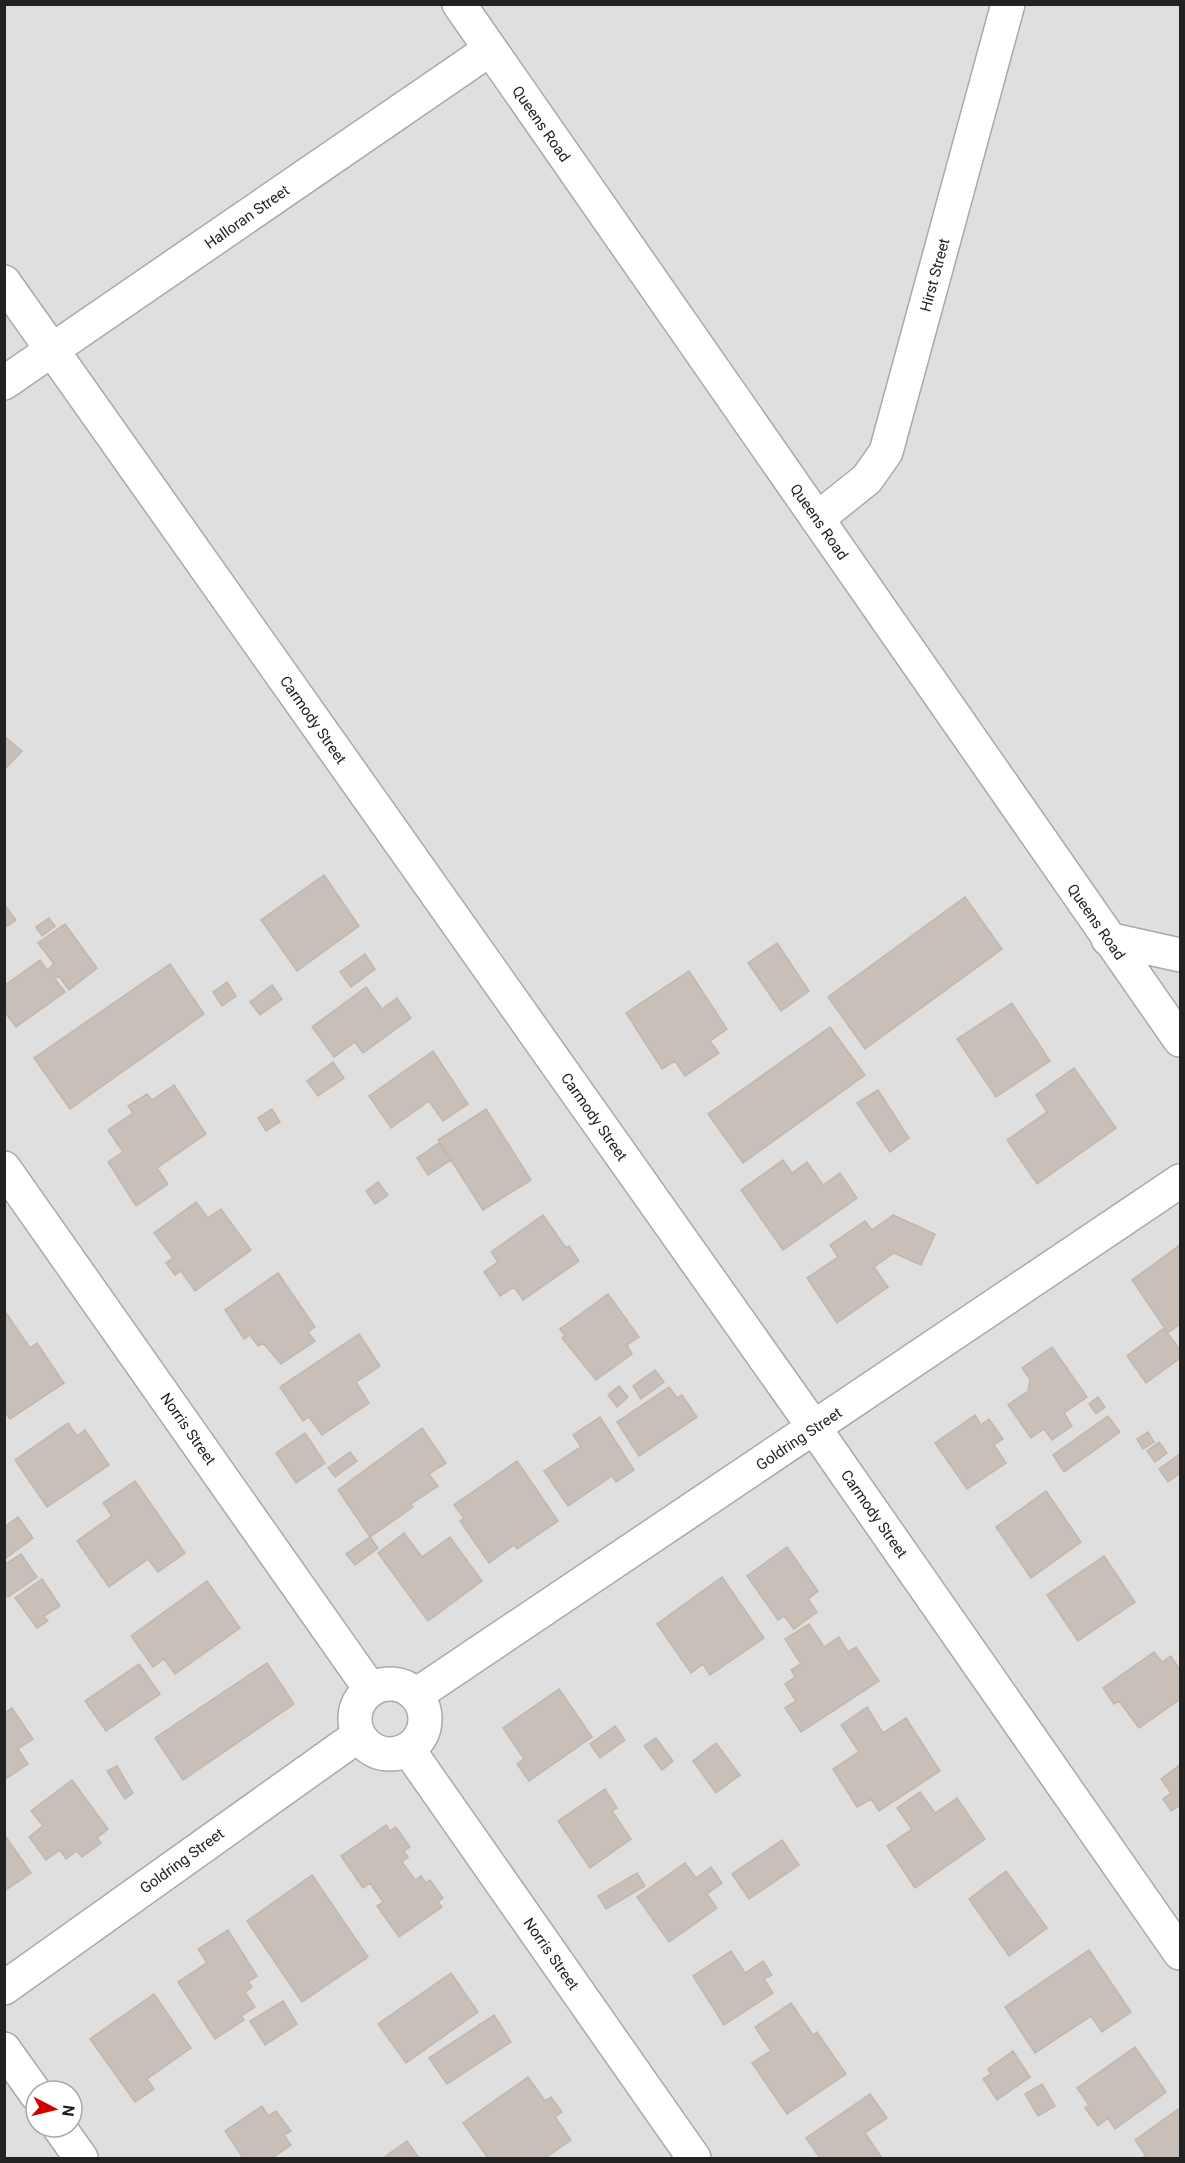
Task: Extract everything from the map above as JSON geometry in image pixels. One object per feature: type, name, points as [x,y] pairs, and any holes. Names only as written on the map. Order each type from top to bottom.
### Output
[{"type":"street","name":"Queens Road","points":[[459,4],[1180,1040]]},
{"type":"street","name":"Hirst Street","points":[[817,519],[867,479],[886,452],[1008,4]]},
{"type":"street","name":"Halloran Street","points":[[4,383],[489,50]]},
{"type":"street","name":"Carmody Street","points":[[4,282],[815,1429],[1180,1953]]},
{"type":"street","points":[[1108,939],[1180,955]]},
{"type":"street","name":"Norris Street","points":[[4,1168],[371,1690]]},
{"type":"street","name":"Goldring Street","points":[[417,1695],[1180,1181]]},
{"type":"street","points":[[394,1684],[406,1687],[417,1695],[423,1706],[423,1730],[418,1740],[408,1749],[396,1754],[384,1753],[373,1749],[359,1735],[356,1711],[361,1700],[371,1690],[382,1685],[394,1684]]},
{"type":"street","name":"Goldring Street","points":[[4,1988],[359,1735]]},
{"type":"street","name":"Norris Street","points":[[408,1749],[694,2158]]},
{"type":"street","points":[[4,2049],[25,2079]]},
{"type":"street","points":[[68,2139],[81,2158]]},
{"type":"shaded area","points":[[5,5],[1180,5],[1180,2158],[5,2158]]},
{"type":"building","points":[[4,736],[22,751],[4,770]]},
{"type":"building","points":[[324,875],[359,926],[297,971],[261,920]]},
{"type":"building","points":[[965,897],[1002,949],[865,1049],[828,997]]},
{"type":"building","points":[[4,904],[16,920],[4,928]]},
{"type":"building","points":[[49,918],[55,926],[42,936],[36,927]]},
{"type":"building","points":[[65,924],[97,968],[69,990],[59,976],[55,979],[65,992],[16,1027],[4,1011],[4,986],[40,960],[47,970],[54,964],[38,943]]},
{"type":"building","points":[[777,943],[809,991],[781,1011],[748,963]]},
{"type":"building","points":[[365,954],[375,969],[351,987],[340,972]]},
{"type":"building","points":[[170,964],[204,1014],[70,1109],[34,1058]]},
{"type":"building","points":[[689,971],[727,1029],[710,1041],[719,1053],[685,1076],[675,1061],[662,1069],[626,1013]]},
{"type":"building","points":[[227,982],[236,996],[222,1006],[213,992]]},
{"type":"building","points":[[272,985],[282,999],[260,1015],[250,1002]]},
{"type":"building","points":[[366,987],[382,1009],[397,998],[411,1018],[363,1053],[355,1042],[334,1057],[312,1027]]},
{"type":"building","points":[[1012,1003],[1050,1061],[996,1097],[957,1039]]},
{"type":"building","points":[[830,1027],[865,1075],[743,1163],[708,1114]]},
{"type":"building","points":[[433,1051],[468,1104],[443,1121],[429,1101],[391,1128],[369,1096]]},
{"type":"building","points":[[333,1062],[344,1078],[318,1096],[307,1081]]},
{"type":"building","points":[[1074,1068],[1116,1128],[1037,1184],[1007,1140],[1047,1112],[1036,1095]]},
{"type":"building","points":[[174,1085],[206,1134],[157,1168],[168,1184],[136,1206],[108,1162],[123,1152],[108,1130],[133,1113],[128,1106],[147,1094],[152,1100]]},
{"type":"building","points":[[878,1090],[909,1138],[890,1152],[857,1103]]},
{"type":"building","points":[[272,1109],[280,1122],[266,1131],[258,1118]]},
{"type":"building","points":[[486,1109],[531,1180],[483,1210],[438,1140]]},
{"type":"building","points":[[439,1143],[451,1160],[428,1175],[417,1158]]},
{"type":"building","points":[[783,1160],[792,1173],[807,1162],[823,1185],[840,1173],[857,1198],[783,1250],[741,1190]]},
{"type":"building","points":[[378,1182],[388,1195],[375,1204],[366,1191]]},
{"type":"building","points":[[196,1202],[208,1218],[221,1209],[251,1250],[195,1291],[181,1271],[175,1275],[166,1263],[173,1258],[154,1233]]},
{"type":"building","points":[[543,1215],[566,1248],[569,1246],[579,1261],[523,1300],[514,1287],[500,1296],[484,1272],[498,1262],[491,1252]]},
{"type":"building","points":[[893,1215],[935,1234],[921,1265],[894,1253],[874,1267],[888,1287],[837,1323],[807,1278],[838,1257],[830,1245],[865,1221],[872,1230]]},
{"type":"building","points":[[1180,1245],[1180,1324],[1168,1333],[1132,1280]]},
{"type":"building","points":[[278,1273],[315,1327],[308,1332],[315,1341],[281,1364],[263,1343],[258,1346],[250,1335],[244,1339],[225,1310]]},
{"type":"building","points":[[608,1294],[639,1337],[627,1345],[632,1354],[596,1380],[562,1338],[565,1336],[560,1329]]},
{"type":"building","points":[[4,1310],[30,1348],[37,1343],[64,1383],[10,1419],[4,1411]]},
{"type":"building","points":[[1164,1328],[1180,1350],[1180,1358],[1146,1383],[1127,1356]]},
{"type":"building","points":[[359,1334],[380,1366],[356,1382],[369,1403],[322,1435],[309,1417],[303,1421],[280,1387]]},
{"type":"building","points":[[1052,1347],[1087,1397],[1064,1413],[1072,1426],[1052,1440],[1044,1429],[1031,1438],[1008,1405],[1028,1391],[1030,1379],[1022,1368]]},
{"type":"building","points":[[655,1370],[664,1382],[641,1399],[633,1386]]},
{"type":"building","points":[[619,1386],[628,1397],[617,1407],[608,1395]]},
{"type":"building","points":[[669,1387],[677,1398],[682,1395],[697,1417],[639,1456],[617,1422]]},
{"type":"building","points":[[1098,1397],[1105,1407],[1096,1414],[1089,1404]]},
{"type":"building","points":[[975,1415],[981,1425],[989,1419],[1003,1439],[994,1445],[1006,1463],[967,1489],[935,1443]]},
{"type":"building","points":[[1108,1416],[1120,1432],[1064,1472],[1053,1455]]},
{"type":"building","points":[[600,1417],[634,1470],[616,1482],[612,1476],[568,1506],[544,1471],[581,1447],[573,1435]]},
{"type":"building","points":[[68,1423],[77,1436],[85,1430],[109,1465],[47,1507],[15,1460]]},
{"type":"building","points":[[422,1428],[446,1463],[429,1474],[438,1486],[370,1537],[338,1490]]},
{"type":"building","points":[[1148,1432],[1154,1442],[1143,1449],[1137,1439]]},
{"type":"building","points":[[305,1433],[325,1463],[296,1483],[276,1453]]},
{"type":"building","points":[[1159,1442],[1167,1453],[1155,1462],[1147,1451]]},
{"type":"building","points":[[350,1452],[357,1461],[335,1477],[328,1468]]},
{"type":"building","points":[[1180,1454],[1180,1473],[1168,1482],[1159,1469]]},
{"type":"building","points":[[517,1461],[558,1521],[517,1549],[514,1545],[489,1563],[460,1521],[464,1518],[454,1505]]},
{"type":"building","points":[[135,1481],[185,1553],[158,1572],[148,1559],[109,1587],[77,1541],[112,1516],[103,1503]]},
{"type":"building","points":[[1046,1491],[1081,1542],[1031,1578],[996,1527]]},
{"type":"building","points":[[18,1517],[33,1538],[6,1558],[4,1527]]},
{"type":"building","points":[[404,1533],[422,1557],[450,1537],[482,1581],[428,1621],[378,1553]]},
{"type":"building","points":[[370,1537],[378,1548],[355,1565],[346,1554]]},
{"type":"building","points":[[787,1547],[818,1591],[808,1599],[817,1612],[794,1629],[784,1616],[778,1620],[747,1576]]},
{"type":"building","points":[[21,1554],[37,1577],[8,1597],[4,1592],[4,1565]]},
{"type":"building","points":[[1104,1556],[1135,1602],[1078,1641],[1047,1595]]},
{"type":"building","points":[[722,1577],[764,1638],[710,1675],[703,1664],[691,1673],[657,1624]]},
{"type":"building","points":[[42,1579],[60,1606],[44,1616],[48,1621],[37,1628],[15,1598]]},
{"type":"building","points":[[207,1581],[240,1628],[175,1674],[164,1659],[153,1667],[131,1636]]},
{"type":"building","points":[[809,1624],[824,1647],[839,1637],[848,1652],[856,1647],[879,1681],[801,1732],[785,1708],[796,1701],[785,1684],[795,1677],[791,1670],[801,1664],[785,1639]]},
{"type":"building","points":[[1154,1652],[1162,1662],[1171,1656],[1180,1670],[1180,1699],[1139,1728],[1119,1701],[1114,1704],[1103,1688]]},
{"type":"building","points":[[267,1663],[294,1704],[183,1780],[155,1738]]},
{"type":"building","points":[[139,1664],[160,1694],[106,1731],[85,1701]]},
{"type":"building","points":[[559,1689],[592,1737],[529,1781],[517,1764],[524,1759],[503,1728]]},
{"type":"building","points":[[867,1707],[883,1733],[906,1718],[940,1771],[879,1811],[871,1799],[857,1807],[833,1769],[859,1752],[841,1725]]},
{"type":"building","points":[[12,1708],[33,1739],[18,1749],[28,1764],[4,1780],[4,1713]]},
{"type":"building","points":[[615,1726],[625,1740],[600,1758],[590,1744]]},
{"type":"building","points":[[656,1738],[673,1761],[662,1770],[644,1746]]},
{"type":"building","points":[[716,1743],[740,1775],[716,1793],[693,1761]]},
{"type":"building","points":[[1180,1765],[1180,1805],[1171,1811],[1163,1799],[1171,1793],[1161,1779]]},
{"type":"building","points":[[117,1766],[133,1793],[125,1799],[107,1771]]},
{"type":"building","points":[[72,1780],[108,1829],[97,1838],[101,1843],[82,1857],[77,1851],[66,1859],[60,1850],[46,1860],[29,1837],[43,1826],[31,1811]]},
{"type":"building","points":[[605,1789],[617,1808],[612,1811],[631,1839],[590,1868],[558,1821]]},
{"type":"building","points":[[920,1792],[935,1813],[957,1798],[985,1839],[915,1888],[887,1846],[912,1829],[897,1808]]},
{"type":"building","points":[[386,1825],[390,1831],[396,1827],[410,1847],[404,1851],[408,1857],[402,1862],[415,1880],[421,1876],[426,1883],[430,1880],[443,1898],[438,1902],[442,1907],[399,1937],[377,1906],[383,1902],[370,1883],[363,1888],[341,1856]]},
{"type":"building","points":[[4,1834],[31,1873],[4,1891]]},
{"type":"building","points":[[782,1840],[799,1865],[749,1899],[732,1874]]},
{"type":"building","points":[[685,1863],[696,1878],[711,1867],[722,1883],[707,1894],[717,1908],[669,1942],[637,1897]]},
{"type":"building","points":[[1006,1871],[1047,1928],[1009,1956],[969,1899]]},
{"type":"building","points":[[637,1873],[645,1886],[606,1909],[598,1896]]},
{"type":"building","points":[[312,1875],[368,1957],[302,2002],[247,1921]]},
{"type":"building","points":[[228,1930],[257,1976],[248,1982],[252,1987],[245,1992],[255,2007],[241,2016],[244,2020],[215,2039],[178,1982],[207,1963],[198,1949]]},
{"type":"building","points":[[1089,1950],[1131,2012],[1102,2032],[1091,2016],[1035,2053],[1005,2007]]},
{"type":"building","points":[[731,1951],[745,1973],[763,1961],[772,1975],[764,1979],[773,1993],[724,2025],[693,1976]]},
{"type":"building","points":[[451,1973],[478,2012],[406,2063],[378,2024]]},
{"type":"building","points":[[154,1994],[191,2048],[147,2079],[154,2089],[135,2102],[90,2039]]},
{"type":"building","points":[[283,2001],[297,2024],[265,2045],[250,2021]]},
{"type":"building","points":[[791,2003],[813,2035],[817,2032],[846,2074],[787,2114],[752,2063],[771,2051],[755,2027]]},
{"type":"building","points":[[494,2015],[511,2042],[447,2084],[429,2058]]},
{"type":"building","points":[[1135,2047],[1166,2092],[1115,2129],[1108,2118],[1098,2126],[1085,2108],[1089,2105],[1077,2088]]},
{"type":"building","points":[[1013,2051],[1030,2077],[997,2100],[983,2079],[991,2074],[988,2069]]},
{"type":"building","points":[[528,2077],[545,2101],[551,2097],[562,2112],[555,2117],[571,2140],[545,2158],[488,2158],[463,2123]]},
{"type":"building","points":[[1042,2084],[1055,2106],[1038,2116],[1025,2094]]},
{"type":"building","points":[[870,2094],[887,2118],[865,2133],[882,2158],[820,2158],[806,2138]]},
{"type":"building","points":[[262,2106],[268,2116],[276,2111],[291,2131],[284,2135],[291,2145],[272,2158],[243,2158],[225,2131]]},
{"type":"building","points":[[1180,2108],[1180,2158],[1142,2158],[1146,2156],[1135,2140]]},
{"type":"building","points":[[407,2141],[419,2158],[383,2158]]}]
